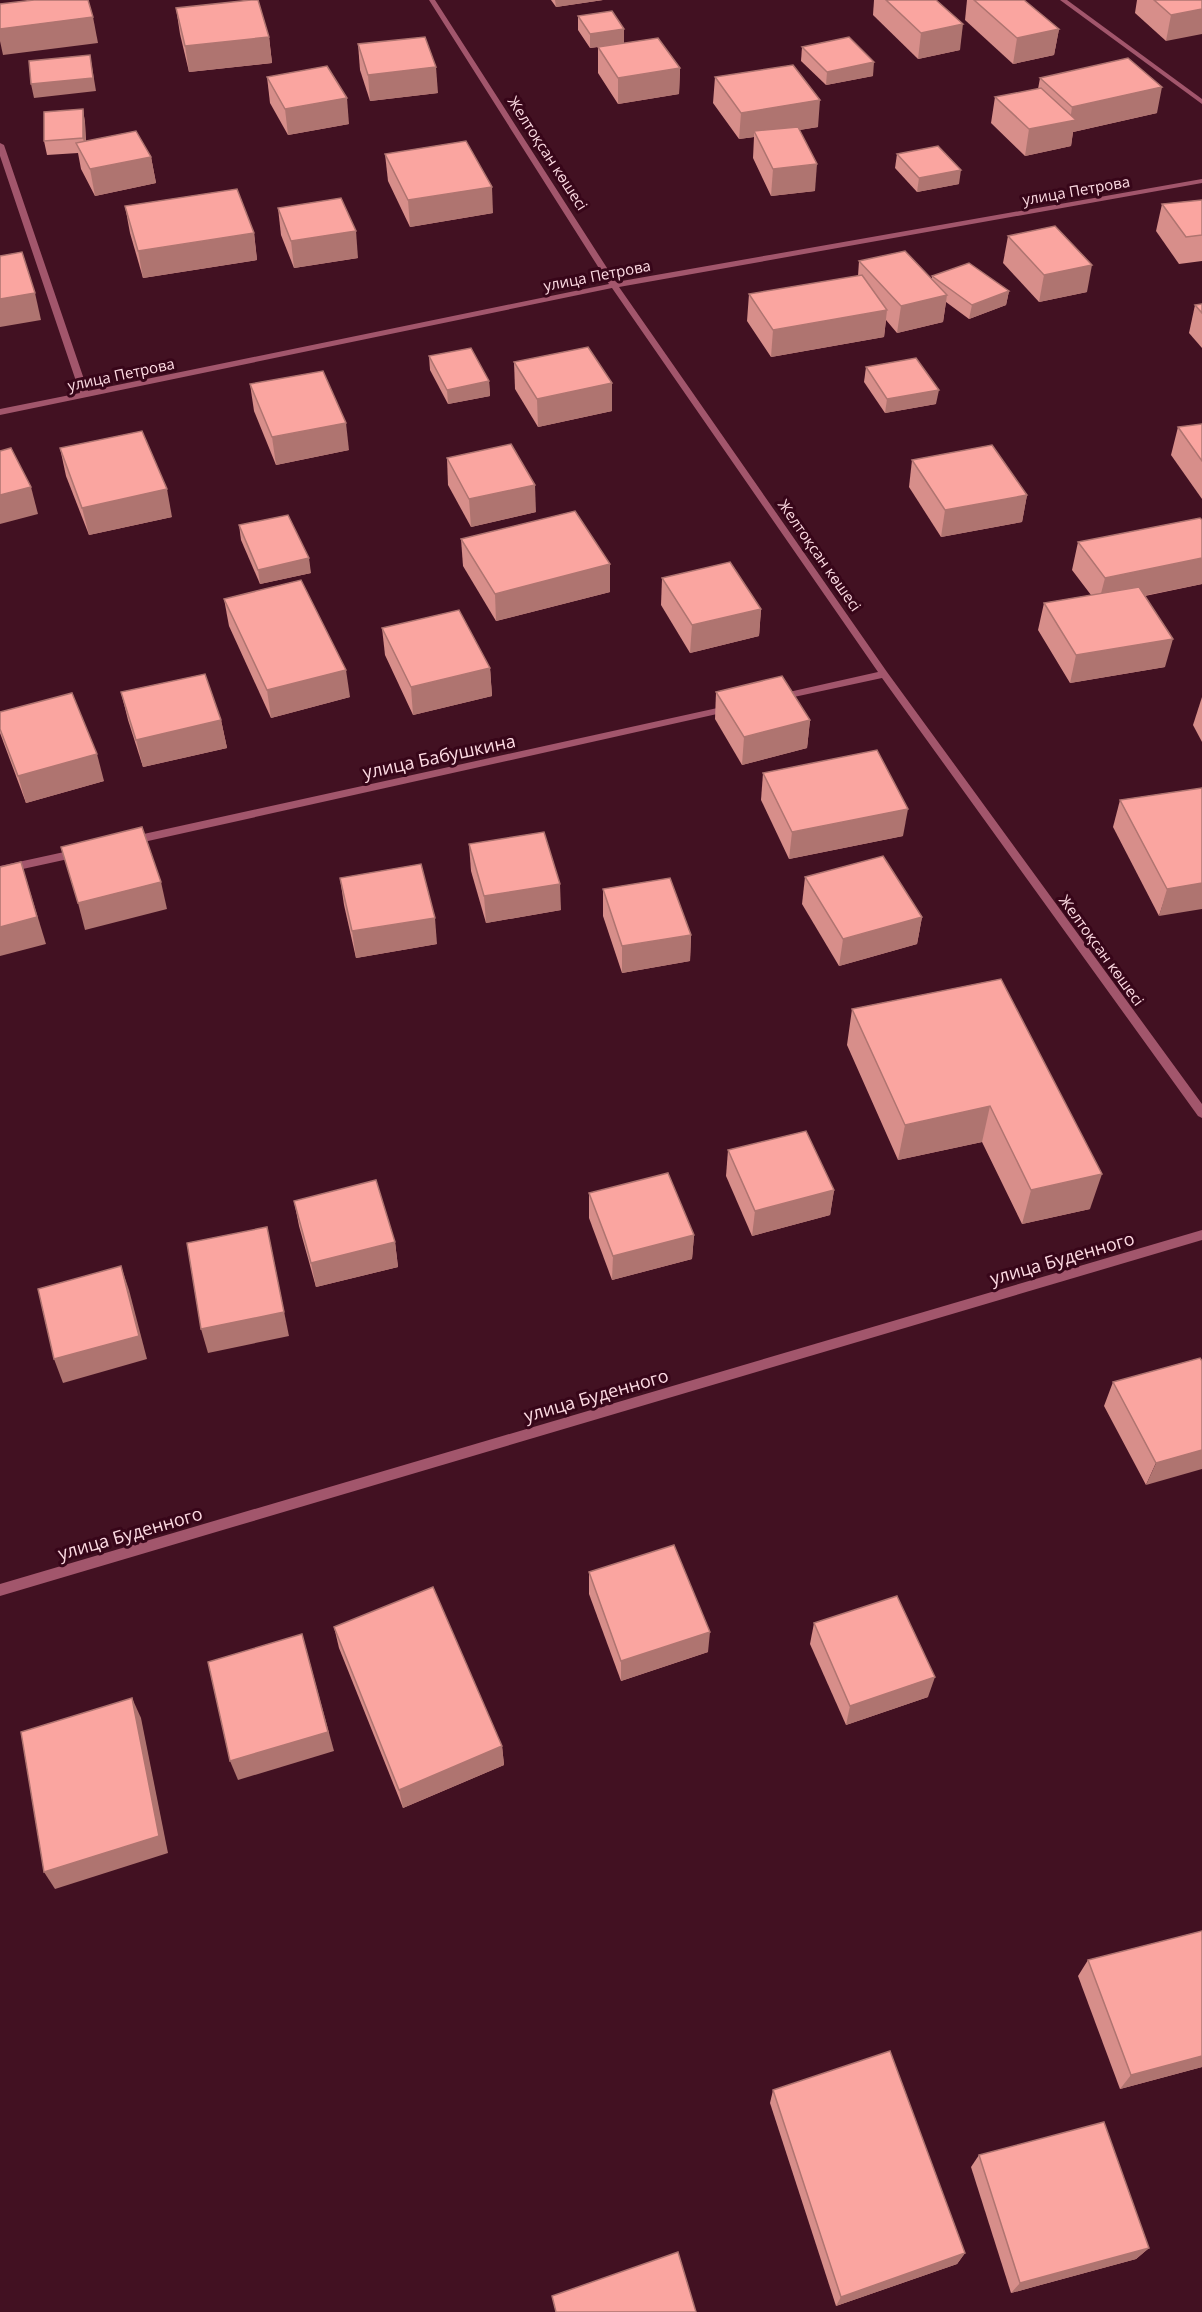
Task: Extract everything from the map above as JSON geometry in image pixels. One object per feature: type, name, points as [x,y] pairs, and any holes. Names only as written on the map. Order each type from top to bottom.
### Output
[{"type":"street","name":"Желтоқсан көшесі","points":[[432,0],[614,285],[884,674],[1202,1113]]},
{"type":"street","points":[[1063,0],[1202,102]]},
{"type":"street","points":[[0,145],[85,395]]},
{"type":"street","name":"улица Петрова","points":[[0,412],[614,285],[1202,182]]},
{"type":"street","points":[[768,700],[884,674]]},
{"type":"street","name":"улица Бабушкина","points":[[116,844],[745,705]]},
{"type":"street","points":[[0,870],[93,849]]},
{"type":"street","name":"улица Буденного","points":[[0,1590],[1202,1235]]},
{"type":"building","points":[[34,0],[88,0],[93,17],[0,29],[0,4]]},
{"type":"building","points":[[258,0],[269,37],[185,46],[176,8]]},
{"type":"building","points":[[886,0],[936,0],[963,24],[921,33]]},
{"type":"building","points":[[974,0],[1024,0],[1059,29],[1017,38]]},
{"type":"building","points":[[1154,0],[1202,0],[1202,9],[1171,15]]},
{"type":"building","points":[[612,11],[624,29],[590,34],[578,16]]},
{"type":"building","points":[[425,37],[436,67],[368,75],[358,44]]},
{"type":"building","points":[[849,37],[874,62],[827,72],[802,47]]},
{"type":"building","points":[[658,38],[680,68],[618,78],[598,47]]},
{"type":"building","points":[[90,55],[93,78],[31,84],[29,61]]},
{"type":"building","points":[[1128,58],[1162,87],[1072,107],[1040,78]]},
{"type":"building","points":[[793,65],[820,100],[741,113],[715,77]]},
{"type":"building","points":[[327,66],[347,98],[285,109],[267,77]]},
{"type":"building","points":[[1041,88],[1076,120],[1029,129],[995,97]]},
{"type":"building","points":[[83,109],[83,138],[44,141],[44,112]]},
{"type":"building","points":[[798,127],[817,164],[773,169],[754,131]]},
{"type":"building","points":[[136,131],[151,157],[90,169],[76,143]]},
{"type":"building","points":[[466,141],[492,187],[408,200],[385,154]]},
{"type":"building","points":[[938,146],[961,170],[919,178],[897,154]]},
{"type":"building","points":[[237,189],[254,233],[138,251],[125,206]]},
{"type":"building","points":[[341,198],[356,231],[291,241],[278,208]]},
{"type":"building","points":[[1202,200],[1202,235],[1186,237],[1162,204]]},
{"type":"building","points":[[1055,226],[1092,265],[1044,275],[1008,236]]},
{"type":"building","points":[[905,251],[947,295],[901,306],[859,261]]},
{"type":"building","points":[[22,252],[35,293],[0,299],[0,256]]},
{"type":"building","points":[[969,263],[1009,291],[972,305],[932,276]]},
{"type":"building","points":[[862,275],[887,310],[773,330],[749,294]]},
{"type":"building","points":[[1202,304],[1202,313],[1195,305]]},
{"type":"building","points":[[588,347],[612,383],[537,399],[514,362]]},
{"type":"building","points":[[471,348],[489,381],[447,390],[429,356]]},
{"type":"building","points":[[916,358],[939,390],[887,399],[866,367]]},
{"type":"building","points":[[323,371],[346,423],[272,437],[250,384]]},
{"type":"building","points":[[1202,424],[1202,461],[1178,427]]},
{"type":"building","points":[[142,431],[167,489],[82,508],[60,448]]},
{"type":"building","points":[[511,444],[535,485],[469,499],[447,458]]},
{"type":"building","points":[[992,445],[1027,495],[945,510],[912,460]]},
{"type":"building","points":[[11,448],[31,487],[0,495],[0,451]]},
{"type":"building","points":[[575,511],[610,564],[495,594],[461,539]]},
{"type":"building","points":[[288,515],[309,558],[258,570],[239,525]]},
{"type":"building","points":[[1200,518],[1202,520],[1202,558],[1105,578],[1078,542]]},
{"type":"building","points":[[730,562],[761,609],[692,625],[662,578]]},
{"type":"building","points":[[301,580],[346,670],[267,690],[224,599]]},
{"type":"building","points":[[1139,587],[1173,639],[1076,655],[1044,603]]},
{"type":"building","points":[[459,610],[490,668],[411,687],[382,628]]},
{"type":"building","points":[[205,674],[221,720],[136,740],[121,692]]},
{"type":"building","points":[[782,676],[810,720],[744,737],[716,692]]},
{"type":"building","points":[[72,693],[97,754],[18,776],[0,729],[0,712]]},
{"type":"building","points":[[877,750],[908,809],[792,832],[763,773]]},
{"type":"building","points":[[1202,788],[1202,883],[1167,889],[1120,800]]},
{"type":"building","points":[[142,827],[161,882],[78,903],[61,847]]},
{"type":"building","points":[[544,832],[560,884],[484,896],[469,844]]},
{"type":"building","points":[[883,856],[922,917],[843,939],[805,877]]},
{"type":"building","points":[[21,862],[37,917],[0,927],[0,867]]},
{"type":"building","points":[[421,864],[435,918],[352,931],[340,878]]},
{"type":"building","points":[[670,878],[691,935],[622,946],[603,889]]},
{"type":"building","points":[[1001,979],[1102,1174],[1031,1190],[990,1106],[905,1125],[852,1009]]},
{"type":"building","points":[[806,1131],[834,1190],[755,1211],[728,1150]]},
{"type":"building","points":[[668,1173],[694,1235],[613,1256],[589,1193]]},
{"type":"building","points":[[376,1180],[395,1242],[311,1263],[294,1201]]},
{"type":"building","points":[[267,1227],[284,1312],[201,1329],[187,1243]]},
{"type":"building","points":[[121,1266],[139,1336],[54,1359],[38,1289]]},
{"type":"building","points":[[1200,1358],[1202,1361],[1202,1450],[1156,1463],[1113,1382]]},
{"type":"building","points":[[674,1545],[710,1632],[621,1661],[589,1572]]},
{"type":"building","points":[[433,1587],[502,1746],[399,1790],[334,1627]]},
{"type":"building","points":[[897,1596],[935,1677],[850,1706],[814,1623]]},
{"type":"building","points":[[302,1634],[328,1732],[230,1761],[208,1662]]},
{"type":"building","points":[[132,1698],[159,1836],[44,1872],[21,1732]]},
{"type":"building","points":[[1202,1931],[1202,2056],[1131,2075],[1088,1960]]},
{"type":"building","points":[[890,2051],[965,2253],[841,2297],[773,2090]]},
{"type":"building","points":[[1104,2122],[1149,2248],[1020,2283],[979,2155]]},
{"type":"building","points":[[678,2252],[696,2312],[556,2312],[552,2296]]}]
